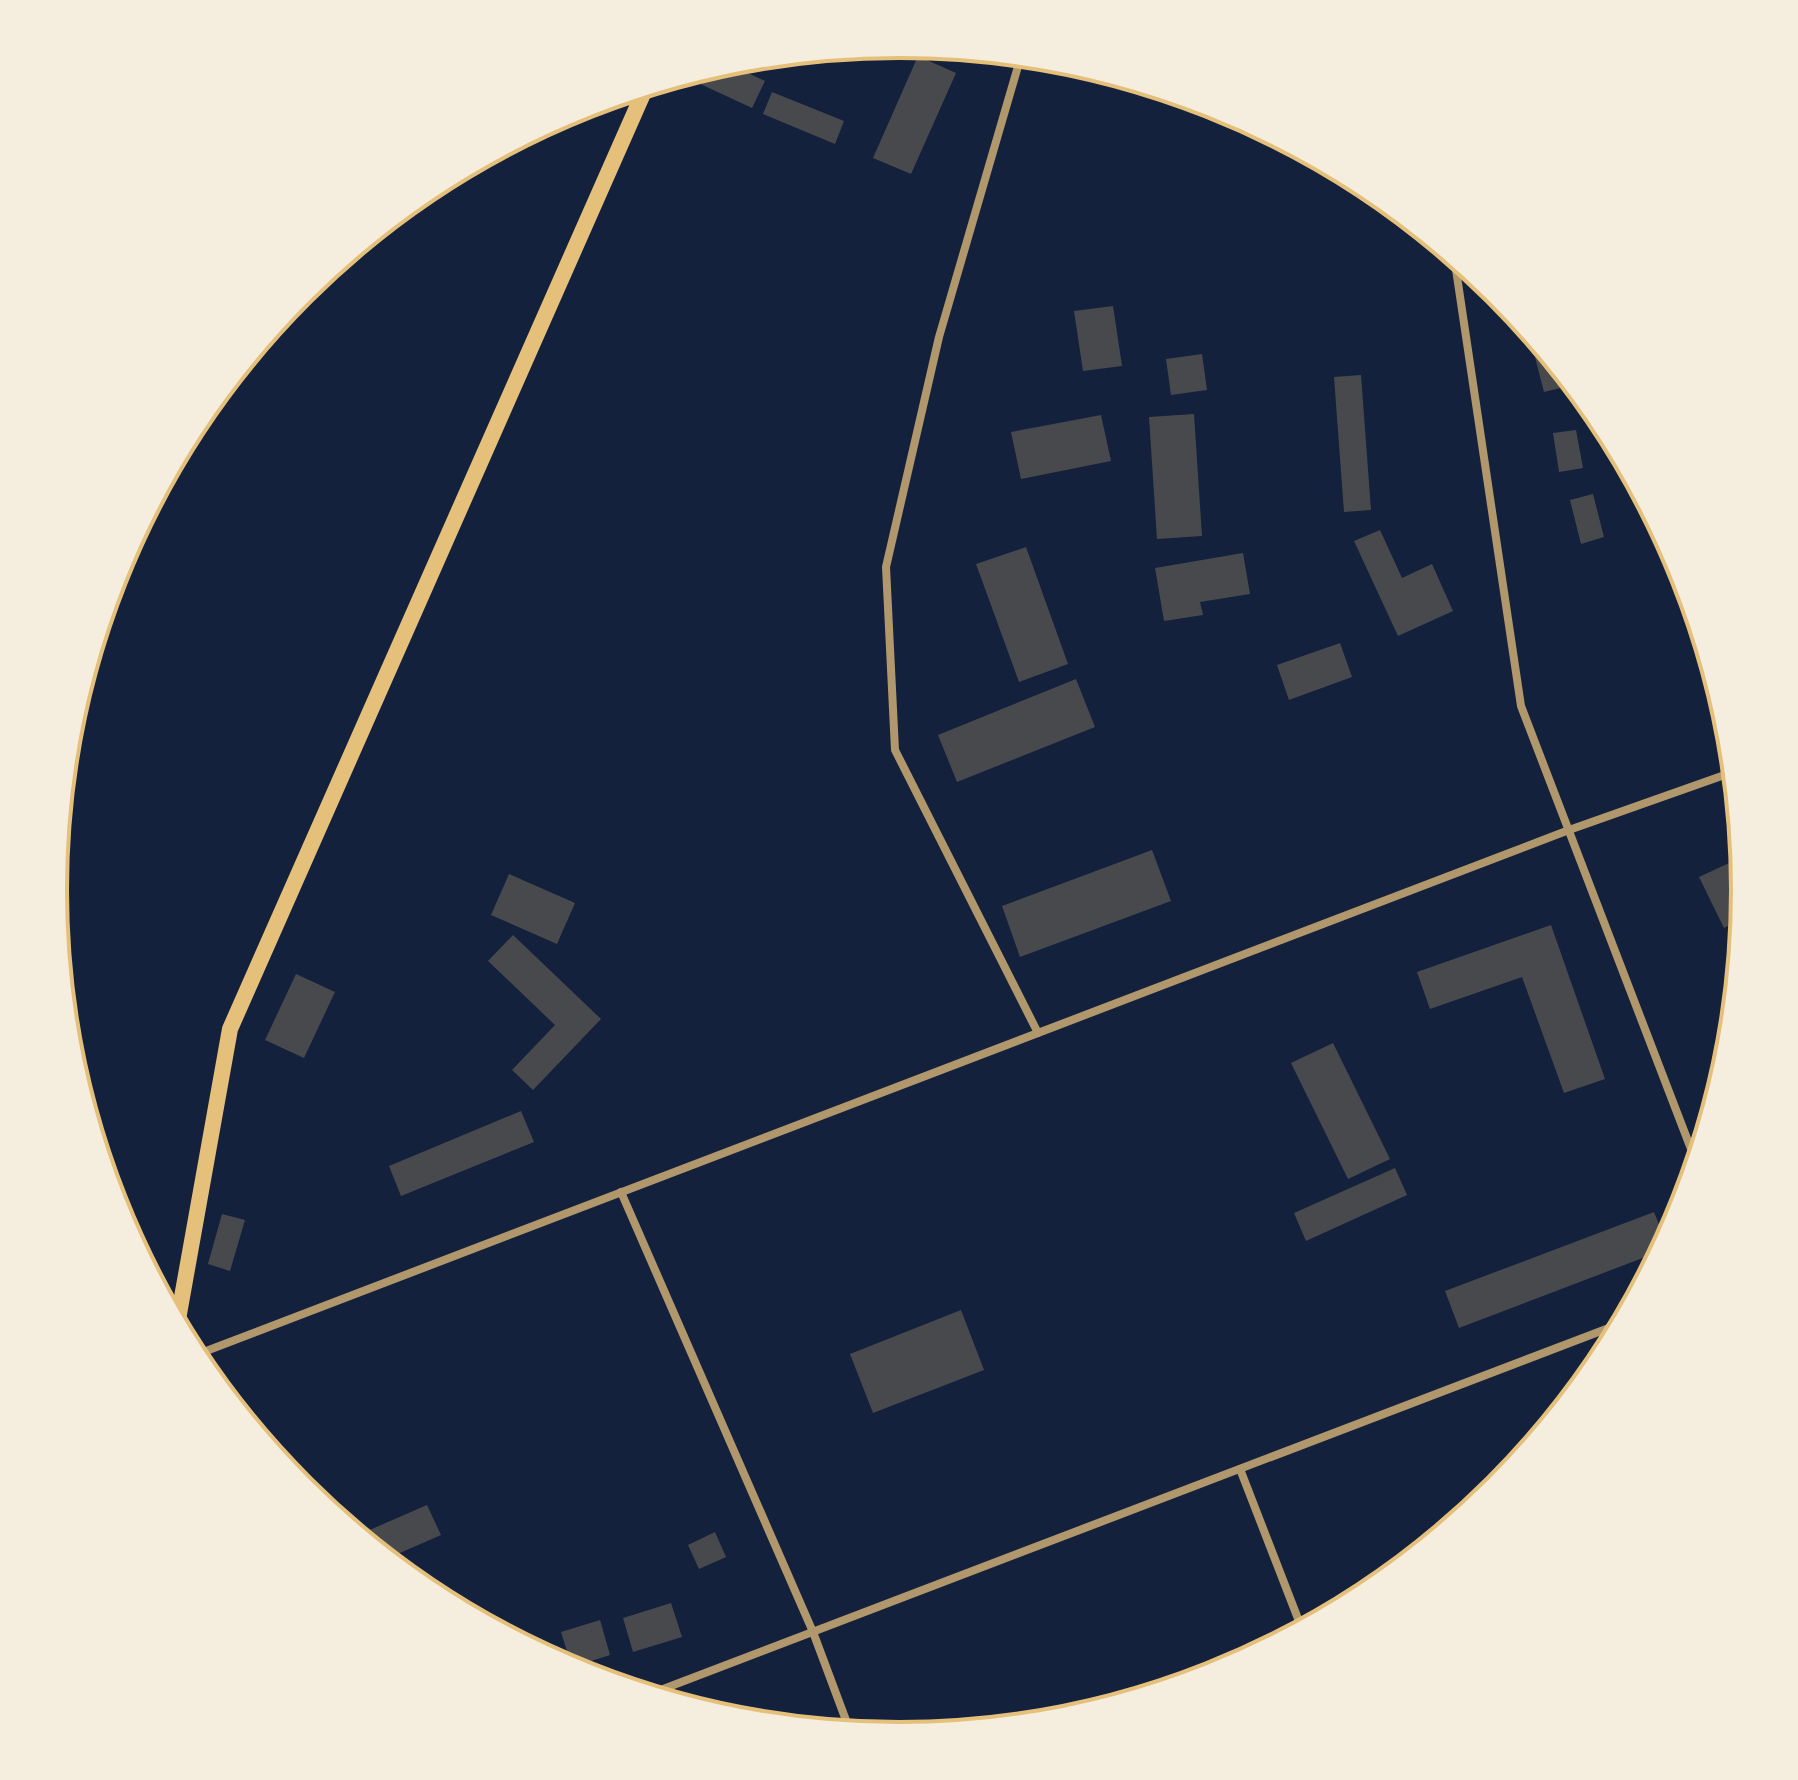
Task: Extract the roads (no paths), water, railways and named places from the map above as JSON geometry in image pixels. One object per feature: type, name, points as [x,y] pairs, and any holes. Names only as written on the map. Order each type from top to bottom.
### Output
[{"type":"main road","points":[[180,1309],[230,1029],[641,99]]},
{"type":"street","points":[[1018,67],[939,337],[886,567],[895,750],[1038,1033]]},
{"type":"street","points":[[1456,272],[1521,706],[1690,1147]]},
{"type":"street","points":[[206,1351],[1569,830],[1723,776]]},
{"type":"street","points":[[621,1192],[813,1632],[846,1720]]},
{"type":"street","points":[[665,1688],[1605,1329]]},
{"type":"street","points":[[1240,1469],[1298,1620]]}]
